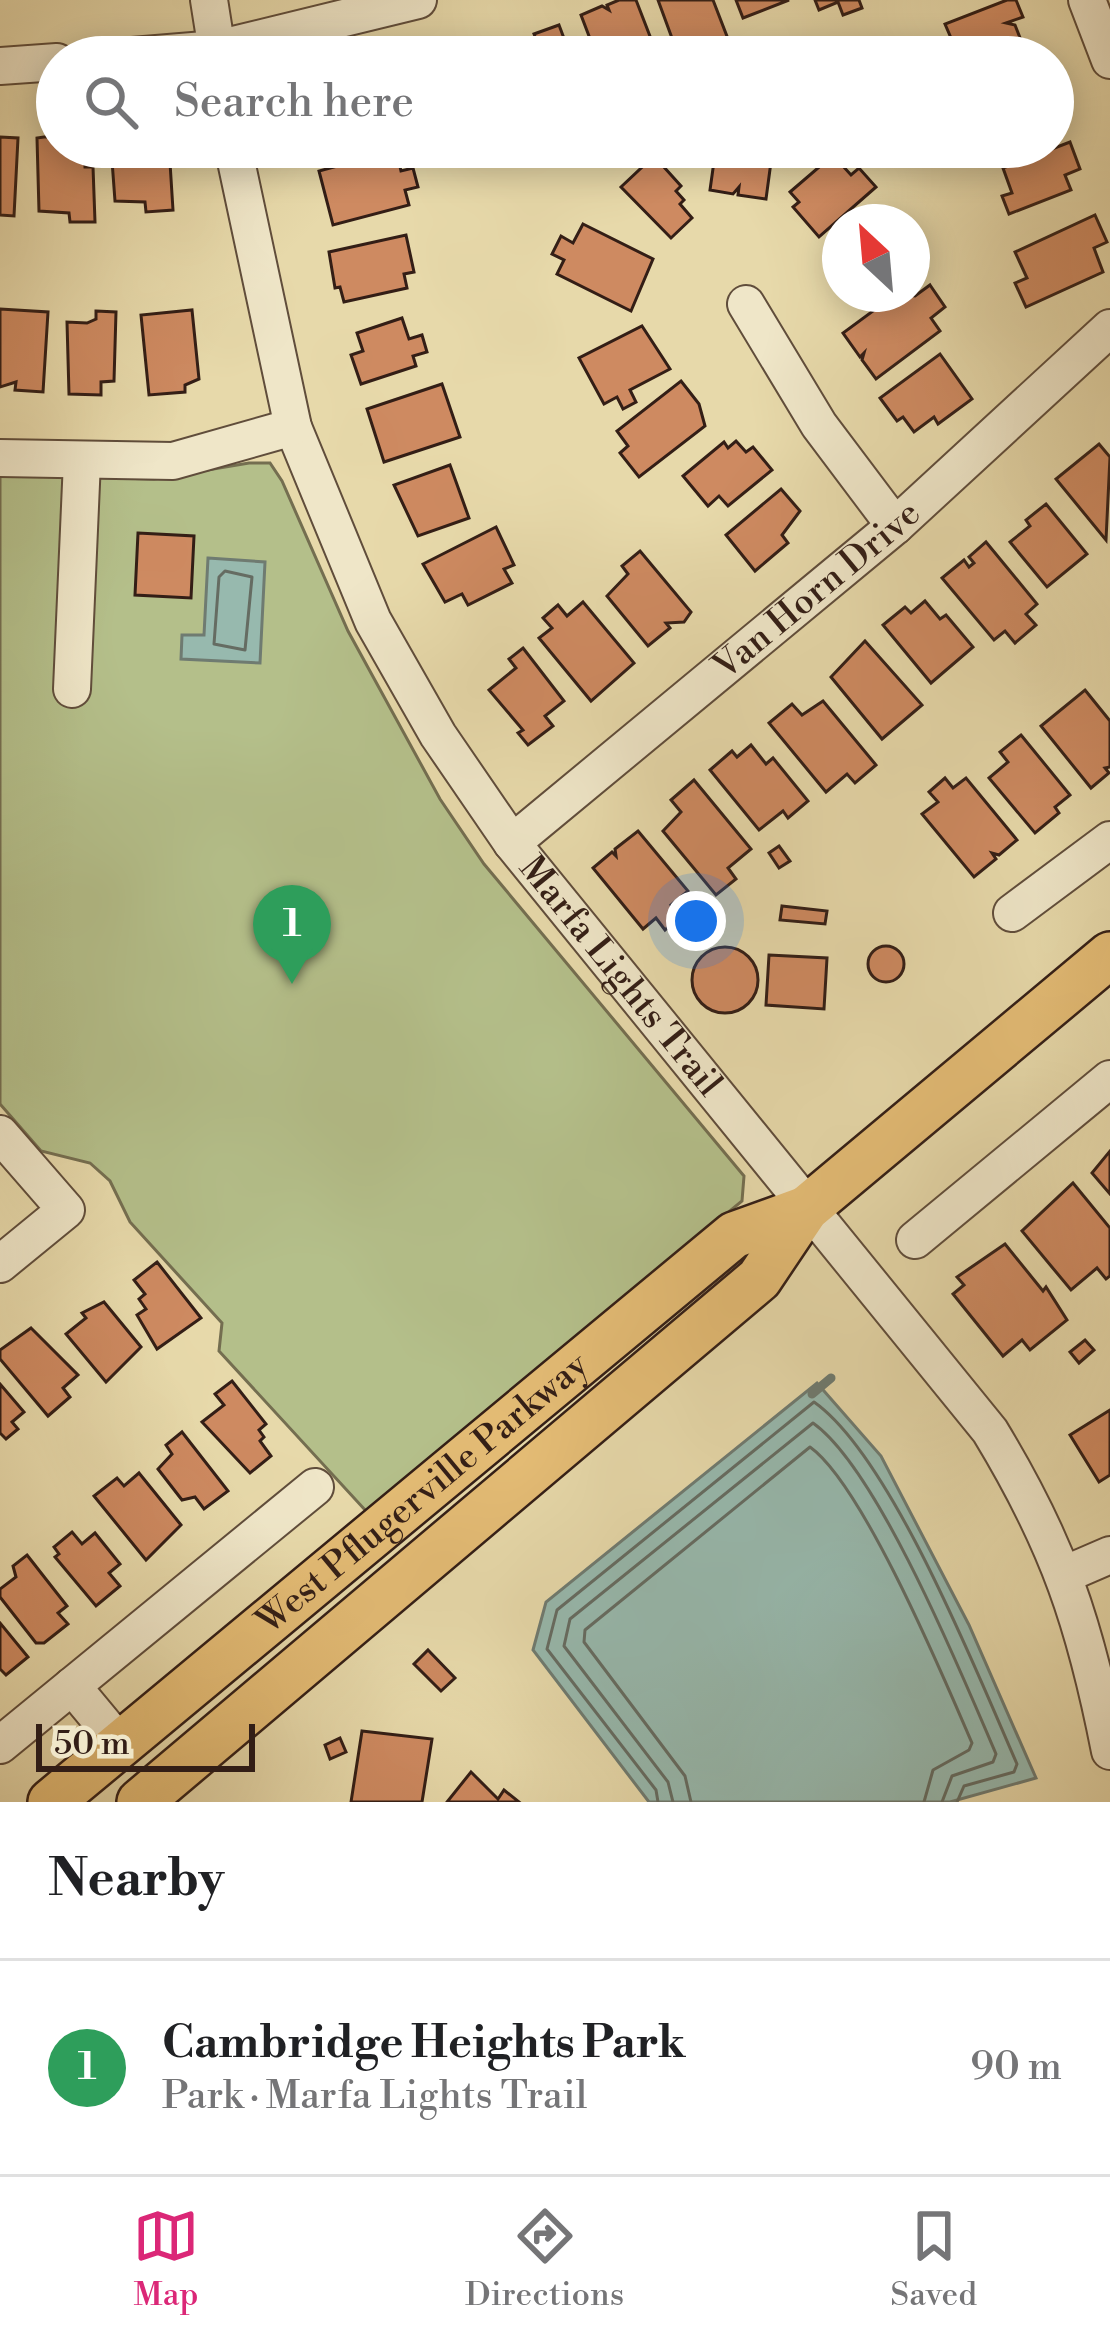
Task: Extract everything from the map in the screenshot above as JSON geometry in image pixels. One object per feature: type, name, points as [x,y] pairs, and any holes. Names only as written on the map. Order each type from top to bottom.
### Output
[{"type":"main road","name":"West Pflugerville Parkway","points":[[140,1802],[759,1280],[806,1209],[1110,955]]},
{"type":"main road","name":"West Pflugerville Parkway","points":[[51,1802],[734,1234],[806,1209]]},
{"type":"street","points":[[209,0],[215,36]]},
{"type":"street","points":[[282,36],[418,0]]},
{"type":"street","points":[[1087,0],[1110,60]]},
{"type":"street","points":[[0,66],[36,63]]},
{"type":"street","name":"Marfa Lights Trail","points":[[238,168],[293,427],[373,621],[438,735],[512,843],[990,1431],[1036,1507],[1066,1574],[1091,1654],[1110,1751]]},
{"type":"street","points":[[746,304],[819,425],[895,526]]},
{"type":"street","name":"Van Horn Drive","points":[[512,843],[895,526],[1110,328]]},
{"type":"street","points":[[0,458],[173,461],[293,427]]},
{"type":"street","points":[[71,689],[82,461]]},
{"type":"street","points":[[1012,913],[1110,840]]},
{"type":"street","points":[[915,1240],[1110,1079]]},
{"type":"street","points":[[0,1133],[66,1210],[0,1264]]},
{"type":"street","points":[[0,1745],[315,1487]]},
{"type":"street","points":[[1066,1574],[1110,1555]]},
{"type":"street","points":[[71,1686],[121,1745]]},
{"type":"green space","points":[[270,463],[282,481],[348,631],[440,799],[484,864],[744,1176],[742,1201],[366,1511],[219,1351],[222,1323],[130,1222],[110,1181],[90,1163],[41,1151],[0,1104],[0,475],[154,479]]},
{"type":"water","points":[[208,558],[265,562],[260,663],[181,659],[182,635],[204,635]]},
{"type":"water","points":[[817,1383],[881,1456],[969,1625],[1036,1778],[950,1802],[649,1802],[533,1650],[546,1602]]},
{"type":"building","points":[[636,0],[650,36],[589,36],[581,15],[602,6],[609,10],[607,5]]},
{"type":"building","points":[[658,0],[713,0],[727,36],[671,36]]},
{"type":"building","points":[[736,0],[789,0],[743,18]]},
{"type":"building","points":[[815,0],[859,0],[862,8],[843,15],[838,2],[819,10]]},
{"type":"building","points":[[1007,0],[1016,0],[1023,17],[1006,23],[1015,25],[1019,36],[950,36],[945,24]]},
{"type":"building","points":[[559,25],[563,36],[535,36]]},
{"type":"building","points":[[0,137],[18,138],[14,216],[0,215]]},
{"type":"building","points":[[1074,153],[1080,169],[1065,175],[1071,190],[1009,214],[1002,196],[1012,193],[1003,168],[1074,168]]},
{"type":"building","points":[[38,168],[93,168],[95,222],[70,222],[69,213],[39,211]]},
{"type":"building","points":[[113,168],[170,168],[173,210],[146,212],[145,202],[115,201]]},
{"type":"building","points":[[413,168],[418,187],[405,190],[409,205],[333,225],[319,171]]},
{"type":"building","points":[[641,168],[665,168],[681,186],[676,191],[684,200],[680,204],[692,218],[671,238],[621,187]]},
{"type":"building","points":[[713,168],[770,168],[766,199],[738,195],[739,187],[733,194],[710,190]]},
{"type":"building","points":[[818,168],[845,168],[851,175],[859,168],[876,187],[857,204],[822,204],[819,237],[793,207],[799,202],[790,192]]},
{"type":"building","points":[[1095,215],[1107,242],[1094,248],[1103,272],[1026,307],[1015,283],[1027,278],[1015,252]]},
{"type":"building","points":[[583,224],[653,259],[631,311],[557,274],[564,260],[552,254],[561,236],[573,243]]},
{"type":"building","points":[[406,235],[414,272],[404,274],[407,288],[344,302],[340,287],[335,288],[329,252]]},
{"type":"building","points":[[930,285],[945,307],[931,318],[940,331],[876,379],[862,360],[864,353],[860,357],[843,333],[872,312],[930,312]]},
{"type":"building","points":[[0,309],[48,312],[43,392],[15,390],[16,382],[0,387]]},
{"type":"building","points":[[192,310],[199,379],[185,385],[185,392],[149,395],[141,315]]},
{"type":"building","points":[[96,311],[116,312],[114,381],[101,382],[101,395],[69,394],[67,322],[87,323],[96,319]]},
{"type":"building","points":[[402,318],[409,339],[422,335],[427,352],[413,356],[416,366],[361,384],[351,355],[363,351],[357,333]]},
{"type":"building","points":[[642,326],[670,369],[630,390],[636,402],[623,409],[617,397],[604,404],[579,358]]},
{"type":"building","points":[[940,354],[972,399],[938,424],[934,417],[914,432],[903,417],[897,421],[880,398]]},
{"type":"building","points":[[681,381],[699,404],[705,426],[639,477],[620,453],[628,446],[617,431]]},
{"type":"building","points":[[442,384],[460,437],[384,462],[367,409]]},
{"type":"building","points":[[736,441],[746,452],[753,447],[772,470],[728,506],[719,496],[708,506],[683,476],[724,442],[728,448]]},
{"type":"building","points":[[1099,444],[1110,457],[1106,540],[1056,479]]},
{"type":"building","points":[[450,465],[469,518],[418,536],[394,485]]},
{"type":"building","points":[[781,489],[800,511],[782,535],[788,543],[755,571],[726,535]]},
{"type":"building","points":[[1046,504],[1087,554],[1047,587],[1010,542]]},
{"type":"building","points":[[496,527],[514,565],[504,569],[512,583],[468,605],[462,594],[445,602],[423,564]]},
{"type":"building","points":[[138,533],[194,536],[191,598],[135,595]]},
{"type":"building","points":[[986,542],[1037,604],[1026,614],[1036,625],[1015,643],[1005,631],[994,640],[942,578],[964,560],[969,567],[974,563],[969,557]]},
{"type":"building","points":[[640,551],[691,612],[684,622],[666,623],[670,628],[648,646],[607,596],[628,574],[622,566]]},
{"type":"building","points":[[925,601],[940,619],[946,615],[973,647],[931,683],[883,625],[905,607],[911,613]]},
{"type":"building","points":[[583,602],[634,663],[591,701],[539,638],[552,628],[543,618],[558,605],[567,616]]},
{"type":"building","points":[[865,641],[922,705],[882,739],[831,677]]},
{"type":"building","points":[[523,648],[564,701],[545,716],[553,726],[528,745],[518,733],[523,730],[489,690],[516,668],[509,659]]},
{"type":"building","points":[[1085,690],[1110,721],[1110,767],[1105,768],[1109,773],[1091,788],[1041,726]]},
{"type":"building","points":[[823,701],[876,765],[855,783],[847,774],[826,792],[769,723],[792,704],[802,715]]},
{"type":"building","points":[[1021,735],[1070,795],[1055,807],[1059,813],[1035,833],[989,778],[1008,762],[1000,752]]},
{"type":"building","points":[[751,745],[766,764],[773,758],[808,801],[788,818],[783,811],[759,830],[710,770],[732,751],[737,757]]},
{"type":"building","points":[[945,778],[953,788],[966,778],[1017,840],[999,855],[992,853],[996,859],[974,877],[922,814],[938,802],[929,792]]},
{"type":"building","points":[[694,780],[751,849],[728,868],[736,879],[716,895],[663,831],[681,812],[671,800]]},
{"type":"building","points":[[638,831],[688,891],[671,905],[681,916],[665,930],[656,918],[643,929],[593,868],[612,852],[616,856],[615,849]]},
{"type":"building","points":[[779,846],[790,861],[779,868],[769,853]]},
{"type":"building","points":[[782,906],[827,911],[825,924],[780,920]]},
{"type":"building","points":[[886,946],[899,951],[904,964],[899,977],[886,982],[873,977],[868,964],[873,951]]},
{"type":"building","points":[[725,947],[748,957],[758,980],[748,1003],[725,1013],[702,1003],[692,980],[702,957]]},
{"type":"building","points":[[769,955],[827,958],[824,1009],[766,1005]]},
{"type":"building","points":[[1110,1151],[1110,1194],[1092,1173]]},
{"type":"building","points":[[1073,1183],[1110,1228],[1110,1276],[1106,1279],[1097,1268],[1071,1290],[1022,1231]]},
{"type":"building","points":[[1005,1244],[1043,1291],[1046,1287],[1067,1320],[1030,1350],[1022,1340],[1003,1356],[953,1294],[964,1285],[957,1277]]},
{"type":"building","points":[[157,1262],[201,1318],[157,1349],[137,1315],[146,1309],[139,1299],[145,1294],[134,1280]]},
{"type":"building","points":[[104,1302],[141,1347],[106,1382],[66,1334],[86,1318],[82,1313]]},
{"type":"building","points":[[31,1328],[78,1375],[63,1388],[70,1397],[48,1416],[0,1359],[0,1350]]},
{"type":"building","points":[[1085,1340],[1094,1350],[1079,1363],[1070,1352]]},
{"type":"building","points":[[232,1381],[266,1424],[259,1430],[264,1437],[260,1441],[271,1456],[250,1473],[202,1422],[224,1405],[215,1394]]},
{"type":"building","points":[[0,1384],[24,1412],[12,1422],[18,1429],[6,1439],[0,1433]]},
{"type":"building","points":[[1110,1410],[1110,1475],[1099,1482],[1070,1435]]},
{"type":"building","points":[[182,1432],[228,1491],[204,1509],[195,1497],[182,1500],[158,1469],[172,1454],[166,1445]]},
{"type":"building","points":[[139,1473],[181,1525],[146,1560],[94,1496],[117,1478],[124,1486]]},
{"type":"building","points":[[72,1532],[82,1544],[95,1533],[120,1564],[109,1573],[120,1586],[96,1606],[55,1557],[59,1554],[54,1547]]},
{"type":"building","points":[[27,1555],[67,1606],[58,1613],[68,1624],[44,1643],[36,1643],[0,1597],[0,1589],[16,1577],[13,1566]]},
{"type":"building","points":[[0,1623],[28,1657],[6,1675],[0,1669]]},
{"type":"building","points":[[428,1650],[455,1678],[441,1691],[414,1664]]},
{"type":"building","points":[[362,1731],[432,1739],[422,1802],[351,1802]]},
{"type":"building","points":[[340,1738],[346,1752],[330,1759],[325,1745]]},
{"type":"building","points":[[471,1772],[498,1799],[504,1790],[519,1802],[447,1802]]},
{"type":"waterway","points":[[812,1394],[831,1378]]},
{"type":"place","name":"Cambridge Heights Park","points":[[292,984]]}]
